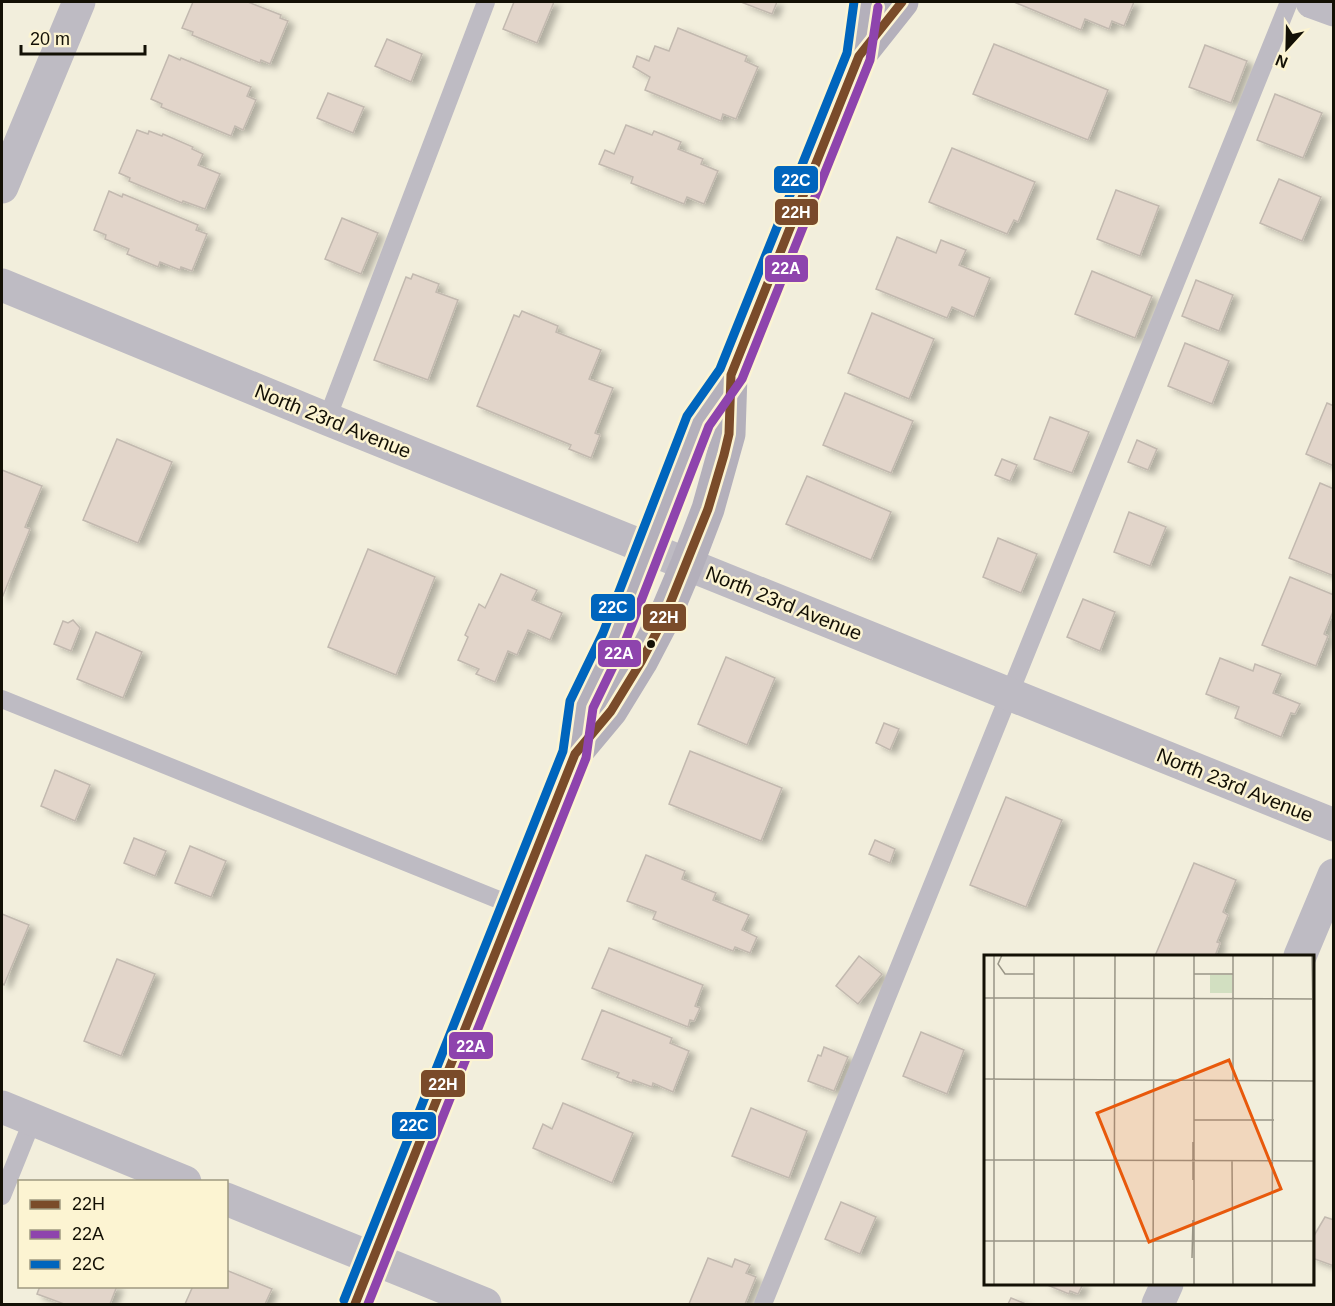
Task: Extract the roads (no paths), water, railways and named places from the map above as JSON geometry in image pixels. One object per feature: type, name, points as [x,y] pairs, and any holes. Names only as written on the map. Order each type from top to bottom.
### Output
[{"type":"street","points":[[2,187],[79,2]]},
{"type":"street","points":[[354,1305],[575,754],[581,705],[614,638],[698,420],[731,375],[859,56],[864,8],[867,2]]},
{"type":"street","points":[[859,56],[902,2]]},
{"type":"street","points":[[1312,2],[1334,10]]},
{"type":"street","name":"North 23rd Avenue","points":[[2,285],[327,419],[1334,825]]},
{"type":"street","points":[[575,754],[611,711],[642,662],[687,564],[708,509],[729,434],[731,375]]},
{"type":"street","points":[[1301,955],[1334,875]]},
{"type":"street","points":[[2,1107],[179,1180]]},
{"type":"street","points":[[228,1200],[485,1305]]},
{"type":"street","points":[[1158,1305],[1167,1285]]},
{"type":"lane","points":[[327,419],[486,2]]},
{"type":"lane","points":[[763,1305],[1289,2]]},
{"type":"lane","points":[[2,699],[514,906]]},
{"type":"lane","points":[[2,1196],[33,1119]]}]
